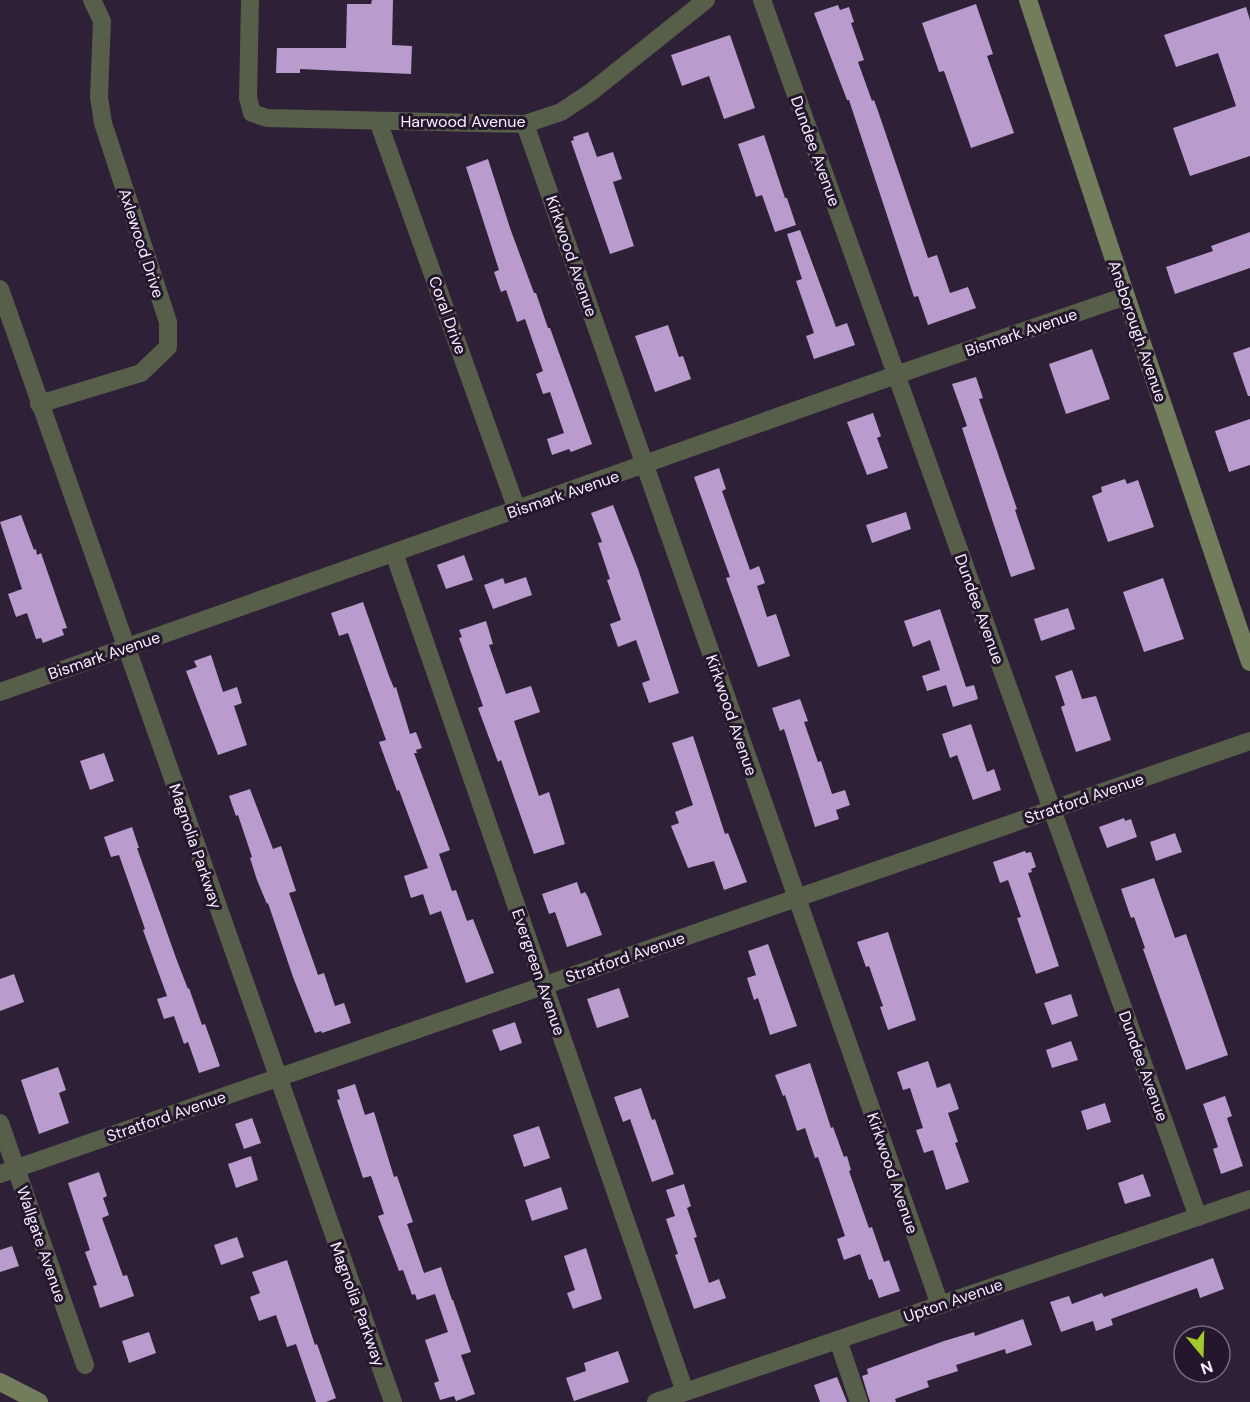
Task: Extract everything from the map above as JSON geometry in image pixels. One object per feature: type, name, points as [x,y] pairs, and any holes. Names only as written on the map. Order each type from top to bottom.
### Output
[{"type":"main road","name":"Ansborough Avenue","points":[[1028,0],[1250,662]]},
{"type":"main road","points":[[0,1382],[39,1402]]},
{"type":"street","name":"Axlewood Drive","points":[[39,404],[141,373],[168,347],[168,322],[103,123],[99,97],[102,21],[92,0]]},
{"type":"street","name":"Harwood Avenue","points":[[250,0],[248,98],[252,113],[267,118],[525,124],[561,112],[591,92],[706,0]]},
{"type":"street","name":"Dundee Avenue","points":[[762,0],[1198,1217]]},
{"type":"street","name":"Coral Drive","points":[[378,121],[517,510]]},
{"type":"street","name":"Kirkwood Avenue","points":[[525,124],[940,1305]]},
{"type":"street","name":"Magnolia Parkway","points":[[0,289],[393,1402]]},
{"type":"street","name":"Bismark Avenue","points":[[0,692],[1126,296]]},
{"type":"street","name":"Evergreen Avenue","points":[[394,553],[685,1392]]},
{"type":"street","name":"Stratford Avenue","points":[[8,1171],[1250,741]]},
{"type":"street","name":"Wallgate Avenue","points":[[0,1123],[8,1171],[85,1365]]},
{"type":"street","name":"Upton Avenue","points":[[656,1402],[1250,1199]]},
{"type":"street","points":[[838,1340],[859,1402]]},
{"type":"building","points":[[372,0],[393,0],[392,45],[412,46],[411,74],[300,69],[300,73],[276,73],[277,48],[346,48],[347,4],[371,4]]},
{"type":"building","points":[[976,4],[993,54],[987,56],[1014,133],[971,148],[944,71],[939,72],[922,23]]},
{"type":"building","points":[[838,5],[840,10],[849,7],[854,22],[851,23],[864,60],[858,62],[878,111],[928,258],[937,255],[950,293],[968,287],[976,308],[928,325],[918,296],[914,297],[849,100],[847,100],[814,13]]},
{"type":"building","points":[[1246,7],[1250,20],[1250,156],[1190,176],[1173,128],[1236,106],[1218,53],[1176,67],[1164,35]]},
{"type":"building","points":[[730,35],[755,108],[724,119],[709,76],[682,86],[671,55]]},
{"type":"building","points":[[588,132],[597,157],[613,152],[622,179],[613,182],[634,246],[610,254],[571,141],[574,140],[573,137]]},
{"type":"building","points":[[764,135],[796,225],[775,232],[762,195],[756,197],[738,144]]},
{"type":"building","points":[[488,159],[510,228],[548,328],[550,328],[592,444],[571,452],[569,449],[552,455],[547,439],[564,433],[550,392],[543,394],[536,374],[543,371],[525,319],[517,322],[506,290],[501,292],[494,272],[499,270],[466,167]]},
{"type":"building","points":[[800,230],[836,327],[847,323],[855,345],[814,359],[806,336],[814,333],[796,281],[802,279],[787,234]]},
{"type":"building","points":[[1250,232],[1250,268],[1175,294],[1166,267],[1213,251],[1211,246]]},
{"type":"building","points":[[668,325],[679,357],[683,356],[691,379],[655,392],[635,336]]},
{"type":"building","points":[[1250,347],[1250,396],[1248,396],[1233,353]]},
{"type":"building","points":[[1092,349],[1110,399],[1066,414],[1049,364]]},
{"type":"building","points":[[976,377],[983,398],[979,399],[1035,569],[1011,577],[962,428],[967,426],[952,384]]},
{"type":"building","points":[[873,413],[881,436],[877,438],[888,468],[867,475],[847,422]]},
{"type":"building","points":[[1250,419],[1250,465],[1229,472],[1215,431]]},
{"type":"building","points":[[719,468],[726,489],[722,491],[750,570],[759,566],[765,583],[757,586],[767,617],[776,614],[790,656],[758,667],[726,578],[730,577],[694,477]]},
{"type":"building","points":[[1125,479],[1127,484],[1138,480],[1154,527],[1108,542],[1092,496],[1102,492],[1101,487]]},
{"type":"building","points":[[613,505],[638,569],[679,693],[649,703],[642,683],[650,680],[636,640],[618,647],[610,624],[621,620],[607,580],[610,579],[598,543],[602,542],[591,513]]},
{"type":"building","points":[[906,512],[911,529],[872,543],[866,525]]},
{"type":"building","points":[[21,515],[34,550],[36,549],[37,555],[41,553],[67,628],[62,629],[64,635],[43,643],[41,638],[36,639],[27,613],[16,617],[8,594],[22,589],[0,522]]},
{"type":"building","points":[[464,555],[473,580],[446,589],[437,565]]},
{"type":"building","points":[[526,577],[532,595],[493,609],[484,585],[503,578],[505,584]]},
{"type":"building","points":[[1163,578],[1184,639],[1144,652],[1123,592]]},
{"type":"building","points":[[363,602],[389,676],[394,688],[396,687],[410,734],[416,732],[422,748],[414,753],[450,850],[439,854],[452,891],[456,890],[467,921],[473,919],[494,973],[466,983],[441,911],[430,915],[423,894],[411,898],[404,876],[428,868],[379,742],[386,740],[348,633],[339,636],[331,613]]},
{"type":"building","points":[[1068,608],[1075,629],[1041,641],[1034,619]]},
{"type":"building","points":[[940,609],[966,687],[974,685],[978,699],[953,707],[946,685],[927,691],[922,676],[940,670],[930,640],[913,647],[904,621]]},
{"type":"building","points":[[486,621],[493,644],[489,645],[506,694],[531,686],[540,712],[514,721],[539,796],[549,792],[565,844],[534,854],[501,760],[498,762],[478,708],[483,706],[459,638],[462,637],[459,630]]},
{"type":"building","points":[[211,655],[223,692],[237,687],[242,703],[234,706],[247,745],[218,755],[186,671],[197,667],[194,661]]},
{"type":"building","points":[[1072,670],[1082,699],[1096,696],[1111,740],[1076,752],[1061,707],[1065,705],[1055,676]]},
{"type":"building","points":[[800,699],[808,721],[804,722],[832,794],[845,790],[850,805],[836,810],[839,819],[815,827],[784,729],[780,731],[772,708]]},
{"type":"building","points":[[971,724],[987,772],[994,769],[1001,790],[973,800],[957,755],[950,758],[942,734]]},
{"type":"building","points":[[693,736],[725,834],[728,833],[747,882],[724,890],[714,861],[688,868],[671,826],[679,823],[675,812],[693,805],[672,743]]},
{"type":"building","points":[[104,753],[114,781],[90,790],[80,761]]},
{"type":"building","points":[[250,789],[273,849],[281,846],[296,891],[289,893],[318,975],[324,973],[335,1006],[344,1003],[351,1023],[322,1033],[321,1031],[315,1033],[268,903],[257,880],[238,815],[236,816],[229,796]]},
{"type":"building","points":[[1124,818],[1125,821],[1131,819],[1137,837],[1107,848],[1099,827]]},
{"type":"building","points":[[132,827],[139,848],[137,848],[176,958],[202,1025],[205,1024],[220,1066],[199,1073],[188,1042],[184,1044],[174,1016],[164,1019],[157,999],[167,996],[143,930],[145,929],[119,855],[111,857],[104,837]]},
{"type":"building","points":[[1175,833],[1182,852],[1156,861],[1150,842]]},
{"type":"building","points":[[1025,851],[1026,853],[1031,852],[1036,867],[1028,873],[1059,966],[1036,974],[1017,918],[1021,917],[1008,880],[1000,883],[993,862]]},
{"type":"building","points":[[1154,878],[1175,938],[1186,934],[1228,1055],[1186,1070],[1134,917],[1131,918],[1121,889]]},
{"type":"building","points":[[577,882],[581,894],[585,892],[588,897],[602,935],[567,947],[555,912],[549,914],[542,894]]},
{"type":"building","points":[[888,932],[916,1020],[888,1030],[880,1007],[883,1006],[869,966],[866,967],[857,942]]},
{"type":"building","points":[[768,944],[797,1026],[770,1035],[758,998],[754,1000],[747,978],[756,975],[748,951]]},
{"type":"building","points":[[14,974],[24,1002],[0,1011],[0,979]]},
{"type":"building","points":[[619,988],[629,1017],[597,1028],[587,999]]},
{"type":"building","points":[[1071,994],[1078,1016],[1052,1025],[1044,1003]]},
{"type":"building","points":[[515,1022],[522,1043],[500,1051],[492,1030]]},
{"type":"building","points":[[1071,1041],[1078,1060],[1052,1068],[1046,1050]]},
{"type":"building","points":[[928,1061],[937,1088],[950,1083],[959,1109],[948,1113],[958,1142],[955,1143],[969,1182],[946,1190],[933,1150],[924,1153],[916,1130],[923,1128],[910,1088],[903,1090],[897,1072]]},
{"type":"building","points":[[810,1063],[831,1128],[833,1127],[844,1157],[847,1156],[851,1170],[849,1171],[869,1228],[872,1227],[884,1262],[889,1260],[900,1291],[879,1298],[872,1279],[869,1280],[860,1254],[844,1260],[837,1239],[845,1236],[818,1157],[815,1158],[805,1128],[797,1131],[785,1095],[783,1096],[775,1075]]},
{"type":"building","points":[[58,1067],[66,1090],[59,1093],[69,1123],[39,1134],[21,1080]]},
{"type":"building","points":[[355,1084],[365,1115],[374,1112],[394,1177],[397,1176],[413,1222],[407,1224],[424,1273],[441,1267],[471,1352],[461,1355],[475,1394],[456,1401],[454,1396],[440,1400],[434,1383],[439,1381],[425,1340],[448,1332],[435,1294],[417,1300],[415,1294],[412,1295],[403,1270],[399,1271],[378,1216],[384,1214],[371,1176],[363,1178],[337,1100],[340,1099],[337,1090]]},
{"type":"building","points":[[641,1088],[652,1120],[655,1119],[674,1174],[652,1182],[630,1119],[623,1122],[614,1097]]},
{"type":"building","points":[[1225,1096],[1232,1116],[1227,1118],[1243,1166],[1221,1174],[1213,1149],[1218,1147],[1203,1104]]},
{"type":"building","points":[[1105,1103],[1111,1122],[1087,1130],[1081,1111]]},
{"type":"building","points":[[252,1118],[261,1143],[244,1149],[235,1124]]},
{"type":"building","points":[[539,1126],[550,1158],[524,1167],[513,1135]]},
{"type":"building","points":[[251,1156],[258,1180],[236,1188],[228,1164]]},
{"type":"building","points":[[99,1172],[107,1196],[103,1198],[109,1215],[102,1218],[123,1276],[127,1275],[134,1296],[100,1308],[93,1286],[97,1285],[85,1252],[90,1250],[68,1183]]},
{"type":"building","points":[[1143,1174],[1151,1196],[1125,1204],[1118,1183]]},
{"type":"building","points":[[684,1184],[691,1206],[687,1208],[697,1237],[694,1238],[709,1283],[719,1279],[726,1298],[694,1309],[675,1255],[678,1254],[666,1219],[675,1216],[666,1190]]},
{"type":"building","points":[[561,1187],[568,1209],[532,1221],[525,1200]]},
{"type":"building","points":[[237,1237],[244,1257],[221,1265],[214,1245]]},
{"type":"building","points":[[12,1246],[19,1266],[0,1272],[0,1250]]},
{"type":"building","points":[[586,1248],[602,1299],[573,1309],[567,1293],[575,1290],[564,1256]]},
{"type":"building","points":[[1213,1258],[1224,1289],[1200,1298],[1197,1288],[1111,1319],[1113,1325],[1096,1331],[1093,1321],[1061,1332],[1050,1302],[1069,1296],[1072,1304],[1102,1293],[1104,1297]]},
{"type":"building","points":[[287,1260],[315,1345],[317,1344],[336,1398],[326,1402],[316,1402],[296,1344],[287,1347],[276,1315],[259,1321],[250,1297],[260,1293],[252,1272]]},
{"type":"building","points":[[1023,1319],[1032,1345],[1006,1354],[1005,1349],[956,1365],[958,1371],[927,1381],[929,1387],[895,1399],[896,1402],[870,1402],[862,1376],[868,1374],[867,1369],[944,1341],[974,1332],[975,1336]]},
{"type":"building","points":[[149,1332],[156,1353],[129,1363],[122,1341]]},
{"type":"building","points":[[618,1351],[629,1382],[574,1401],[566,1378],[586,1371],[584,1363]]},
{"type":"building","points":[[837,1377],[847,1402],[820,1402],[814,1385]]}]
